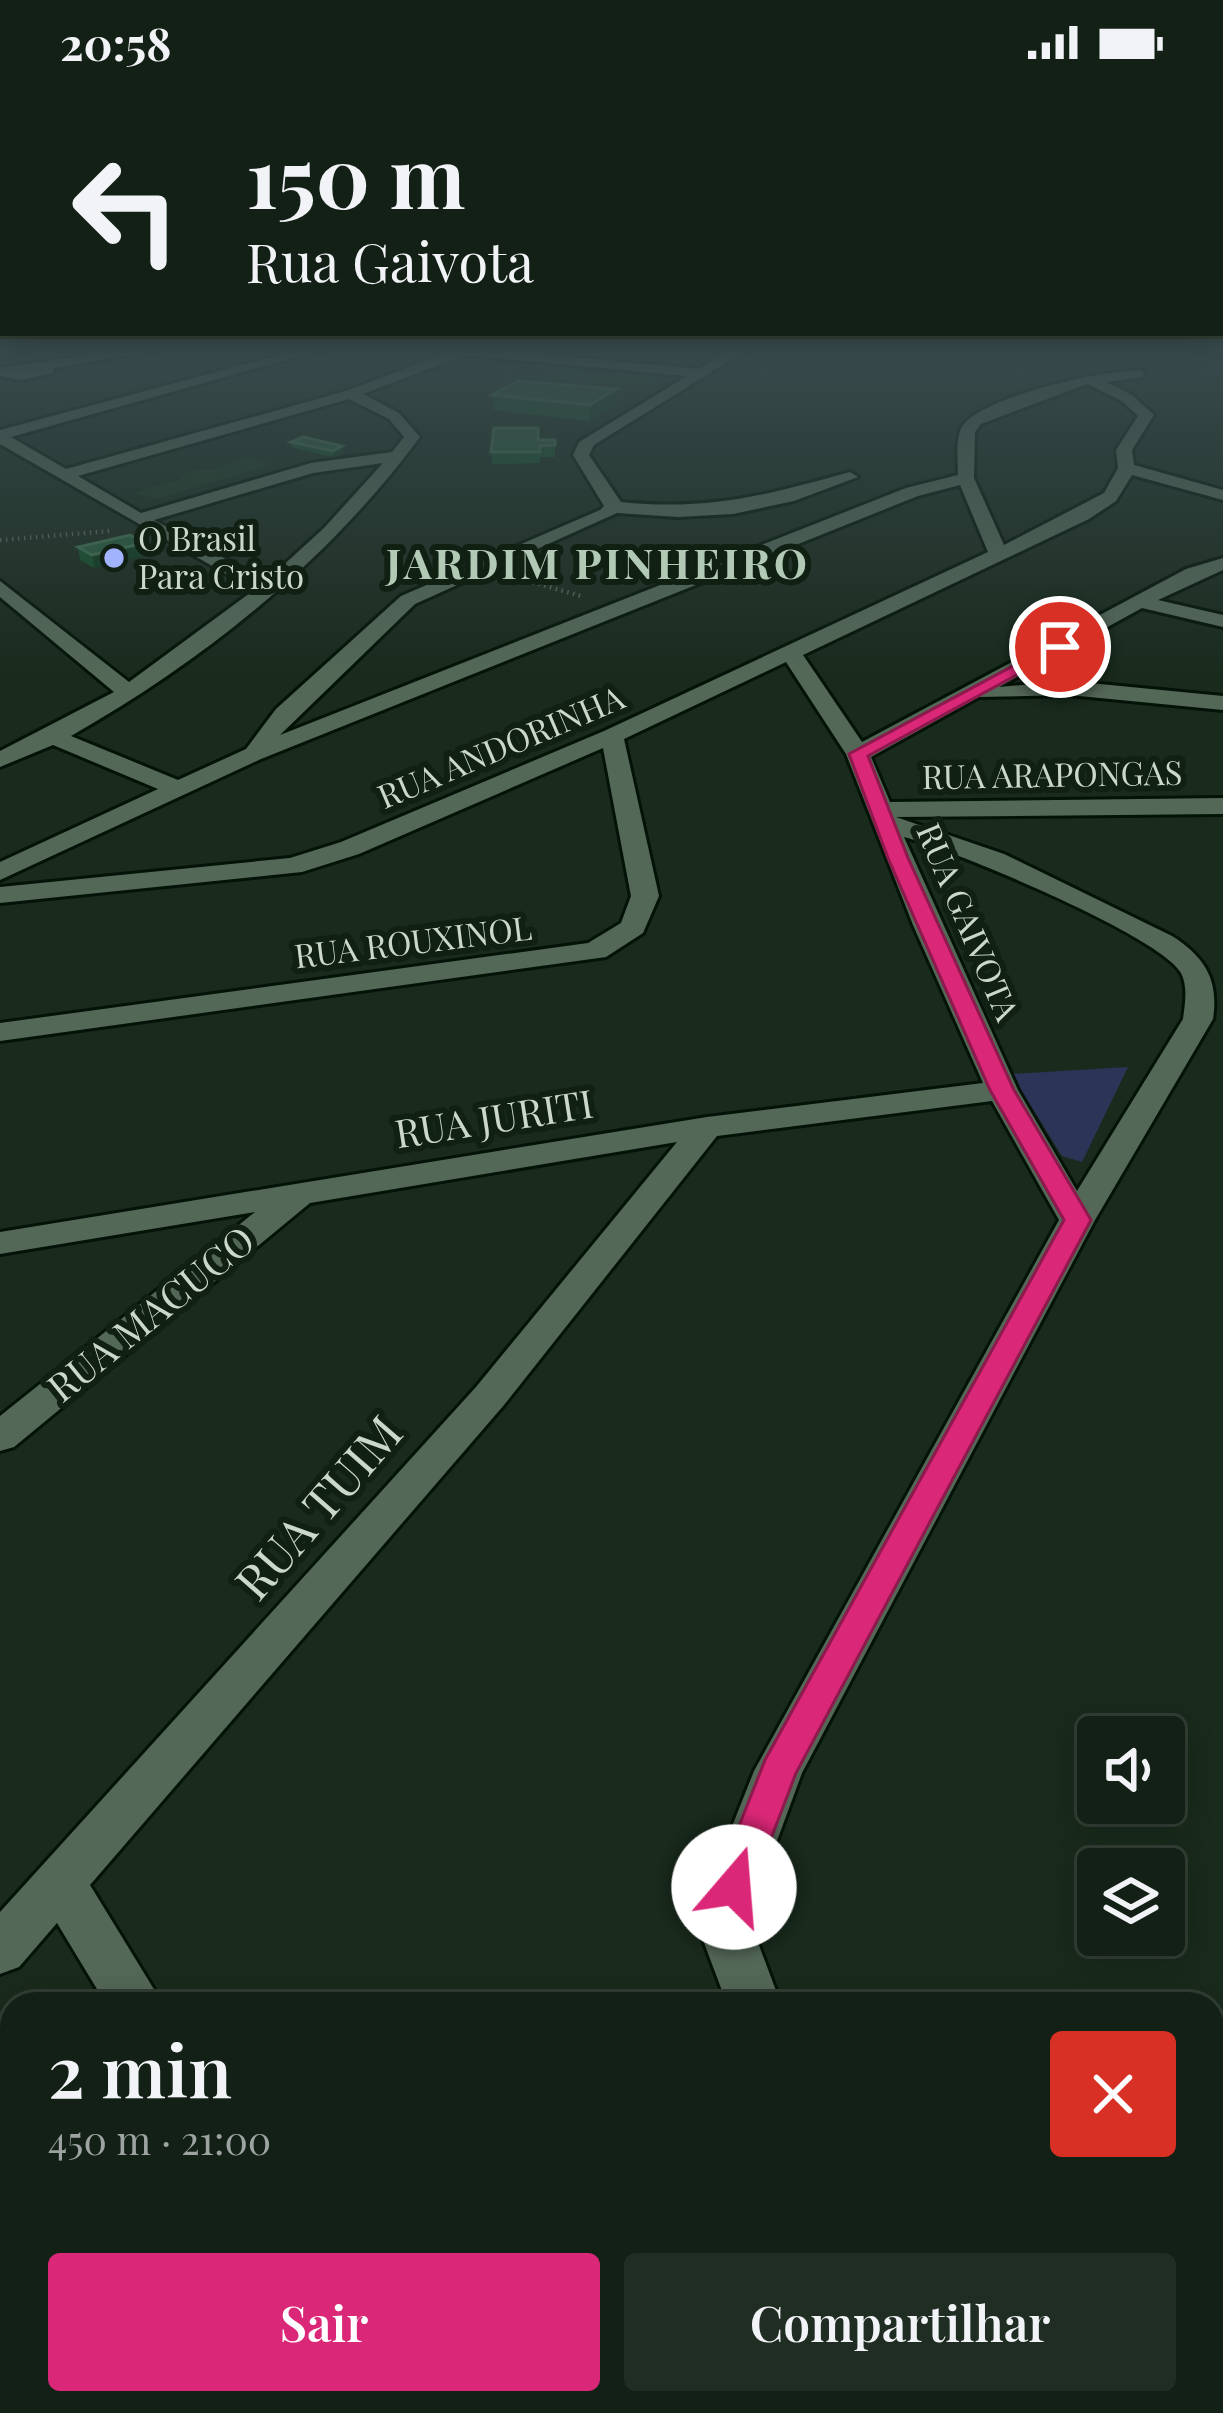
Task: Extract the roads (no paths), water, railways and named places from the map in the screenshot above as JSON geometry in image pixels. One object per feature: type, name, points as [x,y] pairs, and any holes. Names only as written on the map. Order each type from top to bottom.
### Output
[{"type":"street","points":[[35,456],[267,589]]},
{"type":"street","points":[[68,474],[133,456]]},
{"type":"street","points":[[147,523],[311,468],[399,456]]},
{"type":"street","points":[[0,760],[54,736],[220,629],[323,538],[399,456]]},
{"type":"street","points":[[581,456],[585,467],[612,497],[613,507]]},
{"type":"street","points":[[964,456],[966,478],[998,553]]},
{"type":"street","points":[[1125,456],[1126,468],[1223,495]]},
{"type":"street","name":"RUA ANDORINHA","points":[[0,895],[313,861],[612,736],[1083,515],[1110,497],[1126,468]]},
{"type":"street","points":[[253,754],[284,714],[408,600],[594,521],[613,507],[717,513],[793,496],[850,476]]},
{"type":"street","points":[[0,872],[253,754],[912,492],[966,478]]},
{"type":"street","points":[[858,754],[1193,573],[1223,564]]},
{"type":"street","points":[[0,587],[126,691]]},
{"type":"street","points":[[1140,602],[1223,621]]},
{"type":"street","name":"RUA GAIVOTA","points":[[791,653],[858,754],[927,925],[1002,1090],[1077,1220]]},
{"type":"street","name":"RUA ARAPONGAS","points":[[1019,670],[1069,688]]},
{"type":"street","name":"RUA ARAPONGAS","points":[[973,695],[1069,688],[1223,703]]},
{"type":"street","points":[[54,736],[175,787]]},
{"type":"street","name":"RUA ROUXINOL","points":[[0,1032],[566,958],[619,940],[633,927],[645,896],[612,736]]},
{"type":"street","name":"RUA ARAPONGAS","points":[[885,818],[1223,806]]},
{"type":"street","points":[[750,1992],[730,1940],[734,1887],[778,1771],[1077,1220],[1198,1019],[1203,995],[1200,975],[1186,957],[1162,942],[999,862],[885,818]]},
{"type":"street","name":"RUA JURITI","points":[[0,1243],[707,1127],[1002,1090]]},
{"type":"street","name":"RUA TUIM","points":[[0,1950],[490,1396],[707,1127]]},
{"type":"street","name":"RUA MACUCO","points":[[0,1437],[302,1191]]},
{"type":"street","points":[[61,1884],[128,1992]]},
{"type":"place","name":"O Brasil Para Cristo","points":[[114,558]]},
{"type":"district","name":"JARDIM PINHEIRO","points":[[598,564]]}]
